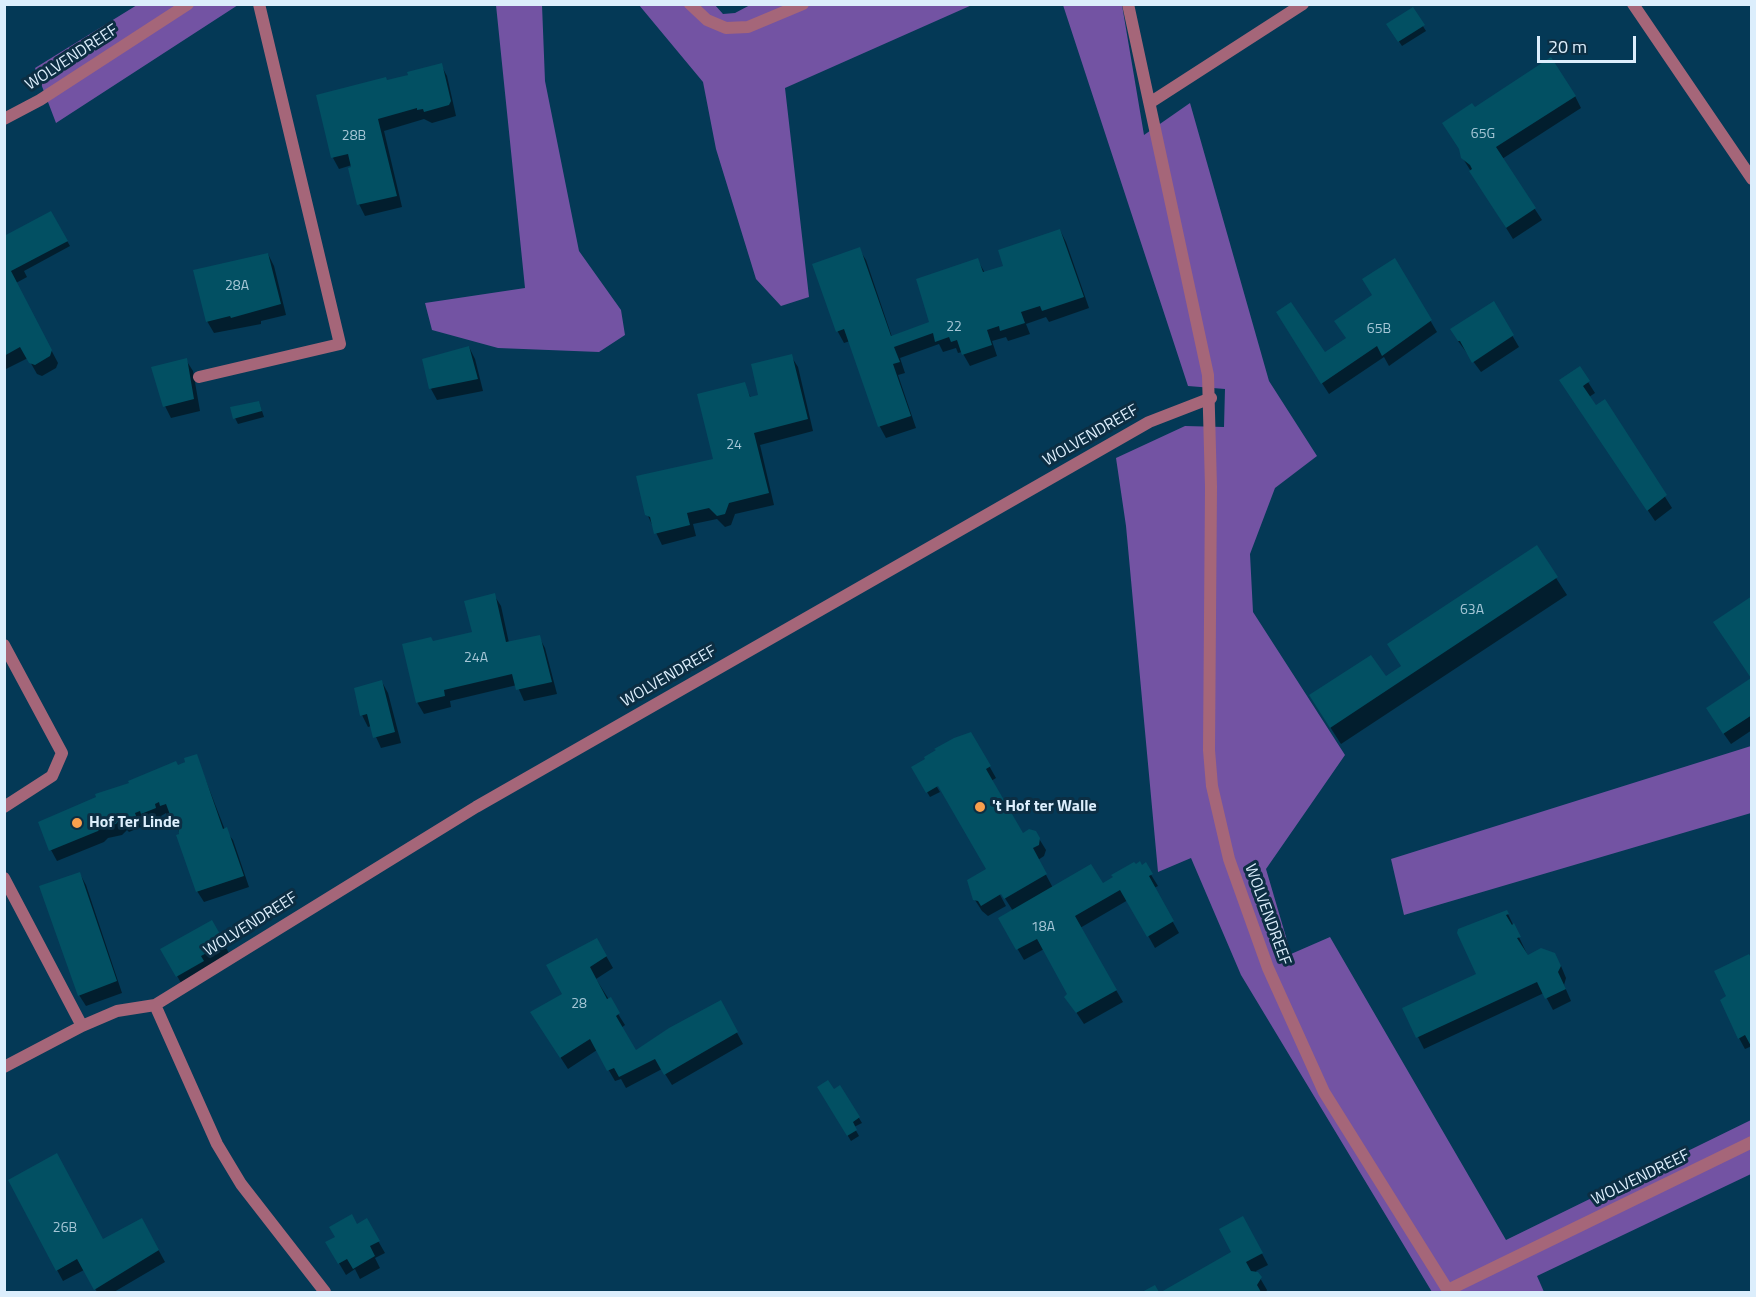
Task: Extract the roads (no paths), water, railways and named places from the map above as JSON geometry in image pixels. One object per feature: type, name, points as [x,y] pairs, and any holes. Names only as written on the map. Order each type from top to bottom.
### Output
[{"type":"street","name":"WOLVENDREEF","points":[[4,119],[40,100],[188,4]]},
{"type":"street","points":[[199,376],[340,344],[259,4]]},
{"type":"street","points":[[690,4],[707,20],[726,28],[748,27],[802,4]]},
{"type":"street","name":"WOLVENDREEF","points":[[1128,4],[1151,102],[1211,398],[1209,750],[1212,786],[1229,859],[1268,968],[1324,1092],[1449,1291],[1752,1142]]},
{"type":"street","points":[[1151,102],[1303,4]]},
{"type":"street","points":[[1633,4],[1752,178]]},
{"type":"street","name":"WOLVENDREEF","points":[[4,1066],[82,1026],[117,1011],[155,1005],[476,807],[1149,422],[1211,398]]},
{"type":"street","points":[[4,645],[62,753],[60,763],[52,776],[4,807]]},
{"type":"street","points":[[4,878],[82,1026]]},
{"type":"street","points":[[155,1005],[217,1144],[241,1184],[325,1293]]},
{"type":"place","name":"'t Hof ter Walle","points":[[980,807]]},
{"type":"place","name":"Hof Ter Linde","points":[[77,823]]}]
